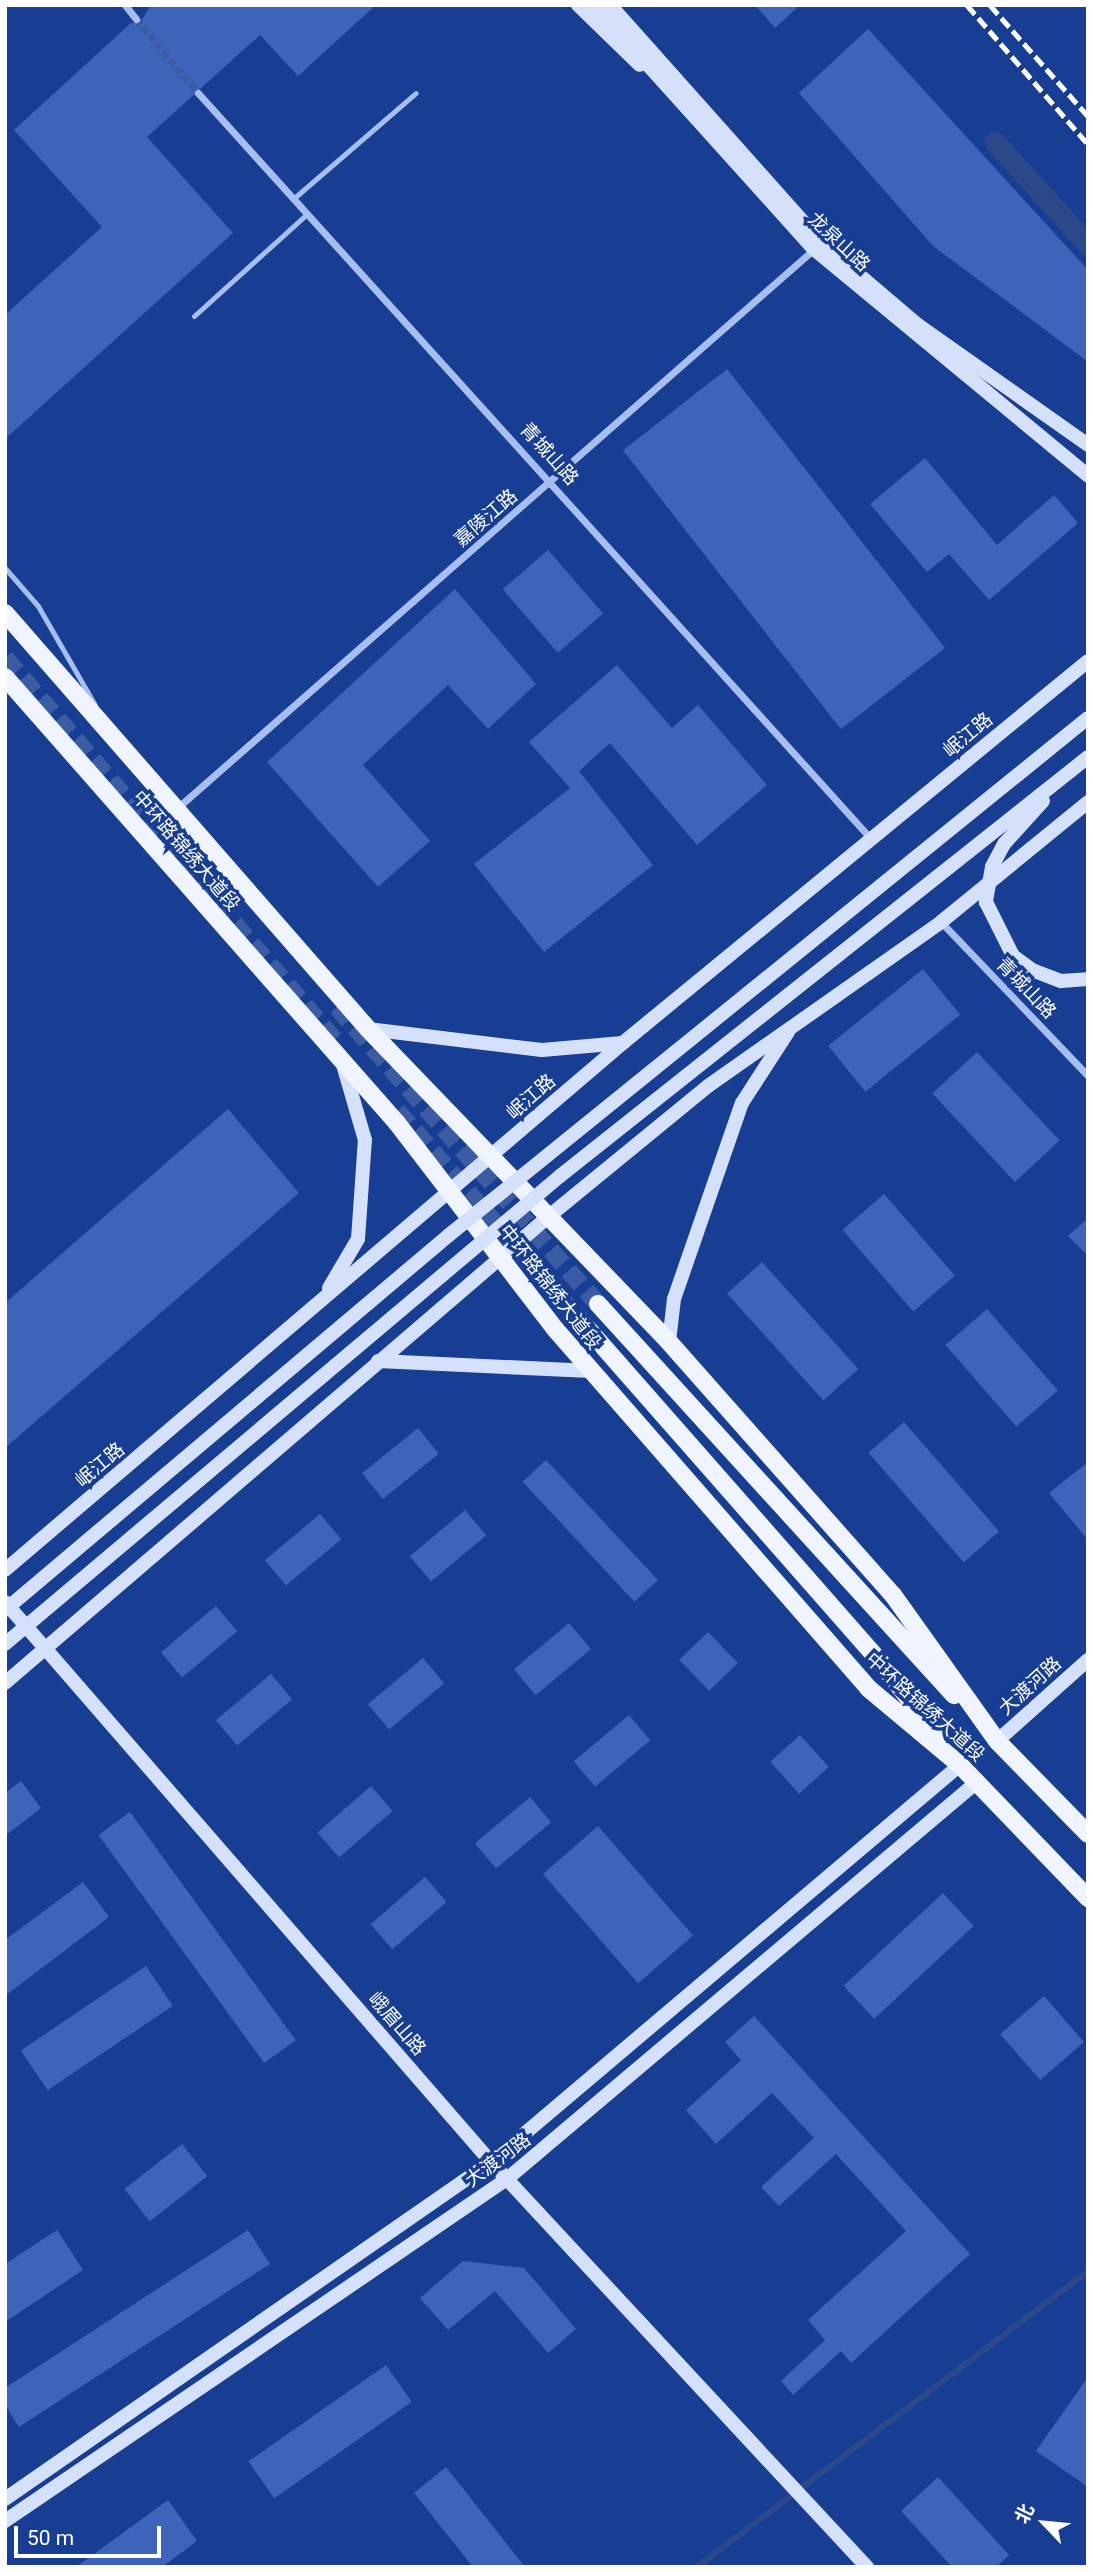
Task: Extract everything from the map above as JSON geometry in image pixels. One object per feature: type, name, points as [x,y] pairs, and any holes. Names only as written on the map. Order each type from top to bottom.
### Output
[{"type":"main road","points":[[578,5],[620,51],[664,83]]},
{"type":"main road","name":"龙泉山路","points":[[594,5],[814,249],[1088,476]]},
{"type":"main road","points":[[610,5],[824,246],[918,325],[1088,445]]},
{"type":"main road","name":"中环路锦绣大道段","points":[[5,613],[368,1029],[669,1342],[893,1595],[998,1741],[1088,1834]]},
{"type":"main road","name":"岷江路","points":[[5,1570],[624,1042],[1088,661]]},
{"type":"main road","name":"中环路锦绣大道段","points":[[5,677],[341,1060],[591,1371],[867,1688],[960,1765],[1088,1898]]},
{"type":"main road","points":[[5,1610],[449,1235],[1088,718]]},
{"type":"main road","points":[[5,1644],[560,1176],[1088,757]]},
{"type":"main road","points":[[1069,772],[1004,844],[992,867],[986,902],[995,928],[1023,963],[1061,981],[1088,979]]},
{"type":"main road","points":[[5,1683],[500,1256],[794,1023],[941,922],[1088,803]]},
{"type":"main road","points":[[669,1342],[674,1299],[742,1102],[794,1023]]},
{"type":"main road","points":[[368,1029],[542,1050],[624,1042]]},
{"type":"main road","points":[[318,1305],[358,1238],[365,1140],[341,1060]]},
{"type":"main road","points":[[597,1304],[998,1741]]},
{"type":"main road","points":[[580,1320],[879,1660],[960,1765]]},
{"type":"main road","points":[[378,1361],[591,1371]]},
{"type":"main road","name":"峨眉山路","points":[[5,1602],[491,2162],[867,2567]]},
{"type":"main road","name":"大渡河路","points":[[998,1741],[1088,1660]]},
{"type":"main road","name":"大渡河路","points":[[5,2499],[491,2162],[960,1765]]},
{"type":"main road","name":"大渡河路","points":[[5,2521],[507,2179],[977,1782]]},
{"type":"street","points":[[125,5],[136,19]]},
{"type":"street","name":"青城山路","points":[[198,93],[553,481],[872,840]]},
{"type":"street","name":"嘉陵江路","points":[[176,809],[553,481],[814,249]]},
{"type":"street","name":"青城山路","points":[[941,922],[1088,1076]]},
{"type":"lane","points":[[293,199],[416,93]]},
{"type":"lane","points":[[194,316],[307,214]]},
{"type":"lane","points":[[5,568],[38,606],[111,732]]},
{"type":"building","points":[[151,5],[376,5],[298,76],[260,35],[147,137],[233,233],[5,439],[5,315],[102,227],[14,130],[131,23],[140,23]]},
{"type":"building","points":[[755,5],[800,5],[775,28]]},
{"type":"building","points":[[868,29],[1088,270],[1088,362],[933,246],[799,93]]},
{"type":"building","points":[[727,369],[945,648],[841,729],[623,450]]},
{"type":"building","points":[[925,458],[997,545],[1054,495],[1078,523],[989,600],[949,554],[927,572],[870,504]]},
{"type":"building","points":[[548,550],[603,613],[558,653],[503,589]]},
{"type":"building","points":[[455,589],[536,684],[488,729],[448,685],[363,765],[430,841],[378,887],[267,762]]},
{"type":"building","points":[[617,665],[672,728],[698,705],[767,785],[697,845],[610,743],[579,771],[653,865],[544,952],[474,864],[570,788],[529,742]]},
{"type":"building","points":[[923,969],[960,1015],[865,1092],[828,1046]]},
{"type":"building","points":[[977,1052],[1060,1140],[1015,1182],[932,1094]]},
{"type":"building","points":[[228,1109],[299,1193],[5,1448],[5,1303]]},
{"type":"building","points":[[884,1194],[955,1276],[913,1312],[842,1230]]},
{"type":"building","points":[[1088,1218],[1088,1256],[1068,1236]]},
{"type":"building","points":[[762,1262],[858,1369],[823,1400],[727,1293]]},
{"type":"building","points":[[987,1309],[1058,1391],[1016,1427],[945,1345]]},
{"type":"building","points":[[904,1422],[999,1531],[964,1562],[869,1453]]},
{"type":"building","points":[[418,1428],[439,1454],[383,1499],[362,1473]]},
{"type":"building","points":[[546,1460],[658,1580],[634,1602],[523,1482]]},
{"type":"building","points":[[1088,1462],[1088,1540],[1049,1493]]},
{"type":"building","points":[[465,1510],[486,1535],[431,1582],[410,1556]]},
{"type":"building","points":[[320,1514],[341,1539],[286,1586],[265,1560]]},
{"type":"building","points":[[216,1606],[237,1631],[182,1678],[161,1652]]},
{"type":"building","points":[[569,1623],[591,1649],[536,1695],[514,1669]]},
{"type":"building","points":[[708,1632],[738,1663],[709,1691],[679,1660]]},
{"type":"building","points":[[423,1658],[444,1683],[389,1730],[368,1704]]},
{"type":"building","points":[[271,1674],[292,1699],[237,1746],[216,1720]]},
{"type":"building","points":[[629,1715],[650,1740],[595,1787],[574,1761]]},
{"type":"building","points":[[800,1735],[829,1767],[799,1794],[770,1762]]},
{"type":"building","points":[[21,1781],[41,1808],[5,1836],[5,1793]]},
{"type":"building","points":[[371,1786],[393,1811],[339,1857],[317,1833]]},
{"type":"building","points":[[530,1797],[551,1822],[496,1869],[475,1843]]},
{"type":"building","points":[[130,1812],[296,2040],[264,2063],[98,1835]]},
{"type":"building","points":[[598,1826],[693,1935],[638,1983],[543,1874]]},
{"type":"building","points":[[425,1877],[447,1902],[392,1949],[371,1924]]},
{"type":"building","points":[[83,1882],[109,1917],[5,1996],[5,1940]]},
{"type":"building","points":[[943,1893],[974,1926],[874,2019],[844,1986]]},
{"type":"building","points":[[146,1966],[173,2006],[48,2090],[21,2050]]},
{"type":"building","points":[[1044,1996],[1084,2042],[1040,2080],[1000,2034]]},
{"type":"building","points":[[754,2016],[970,2254],[851,2363],[841,2351],[793,2395],[781,2381],[825,2340],[808,2320],[906,2231],[836,2154],[779,2206],[761,2187],[814,2138],[772,2093],[716,2144],[686,2110],[741,2060],[725,2042]]},
{"type":"building","points":[[182,2144],[207,2176],[150,2221],[124,2189]]},
{"type":"building","points":[[57,2230],[83,2270],[5,2322],[5,2264]]},
{"type":"building","points":[[248,2230],[270,2264],[19,2427],[5,2405],[5,2388]]},
{"type":"building","points":[[463,2261],[524,2268],[576,2329],[548,2353],[495,2291],[448,2330],[420,2298]]},
{"type":"building","points":[[386,2365],[412,2402],[274,2498],[248,2461]]},
{"type":"building","points":[[1088,2377],[1088,2487],[1036,2451]]},
{"type":"building","points":[[446,2467],[525,2567],[473,2567],[414,2493]]},
{"type":"building","points":[[938,2477],[1009,2555],[996,2567],[952,2567],[901,2511]]},
{"type":"building","points":[[168,2500],[197,2541],[162,2567],[76,2567]]},
{"type":"waterway","points":[[995,142],[1088,245]]},
{"type":"waterway","points":[[697,2567],[1088,2271]]},
{"type":"tunnel","points":[[136,19],[198,93]]},
{"type":"tunnel","points":[[5,658],[339,1045]]},
{"type":"tunnel","points":[[337,1007],[598,1304]]},
{"type":"tunnel","points":[[397,1111],[580,1320]]},
{"type":"railway","points":[[967,5],[1088,144]]},
{"type":"railway","points":[[990,5],[1088,116]]}]
